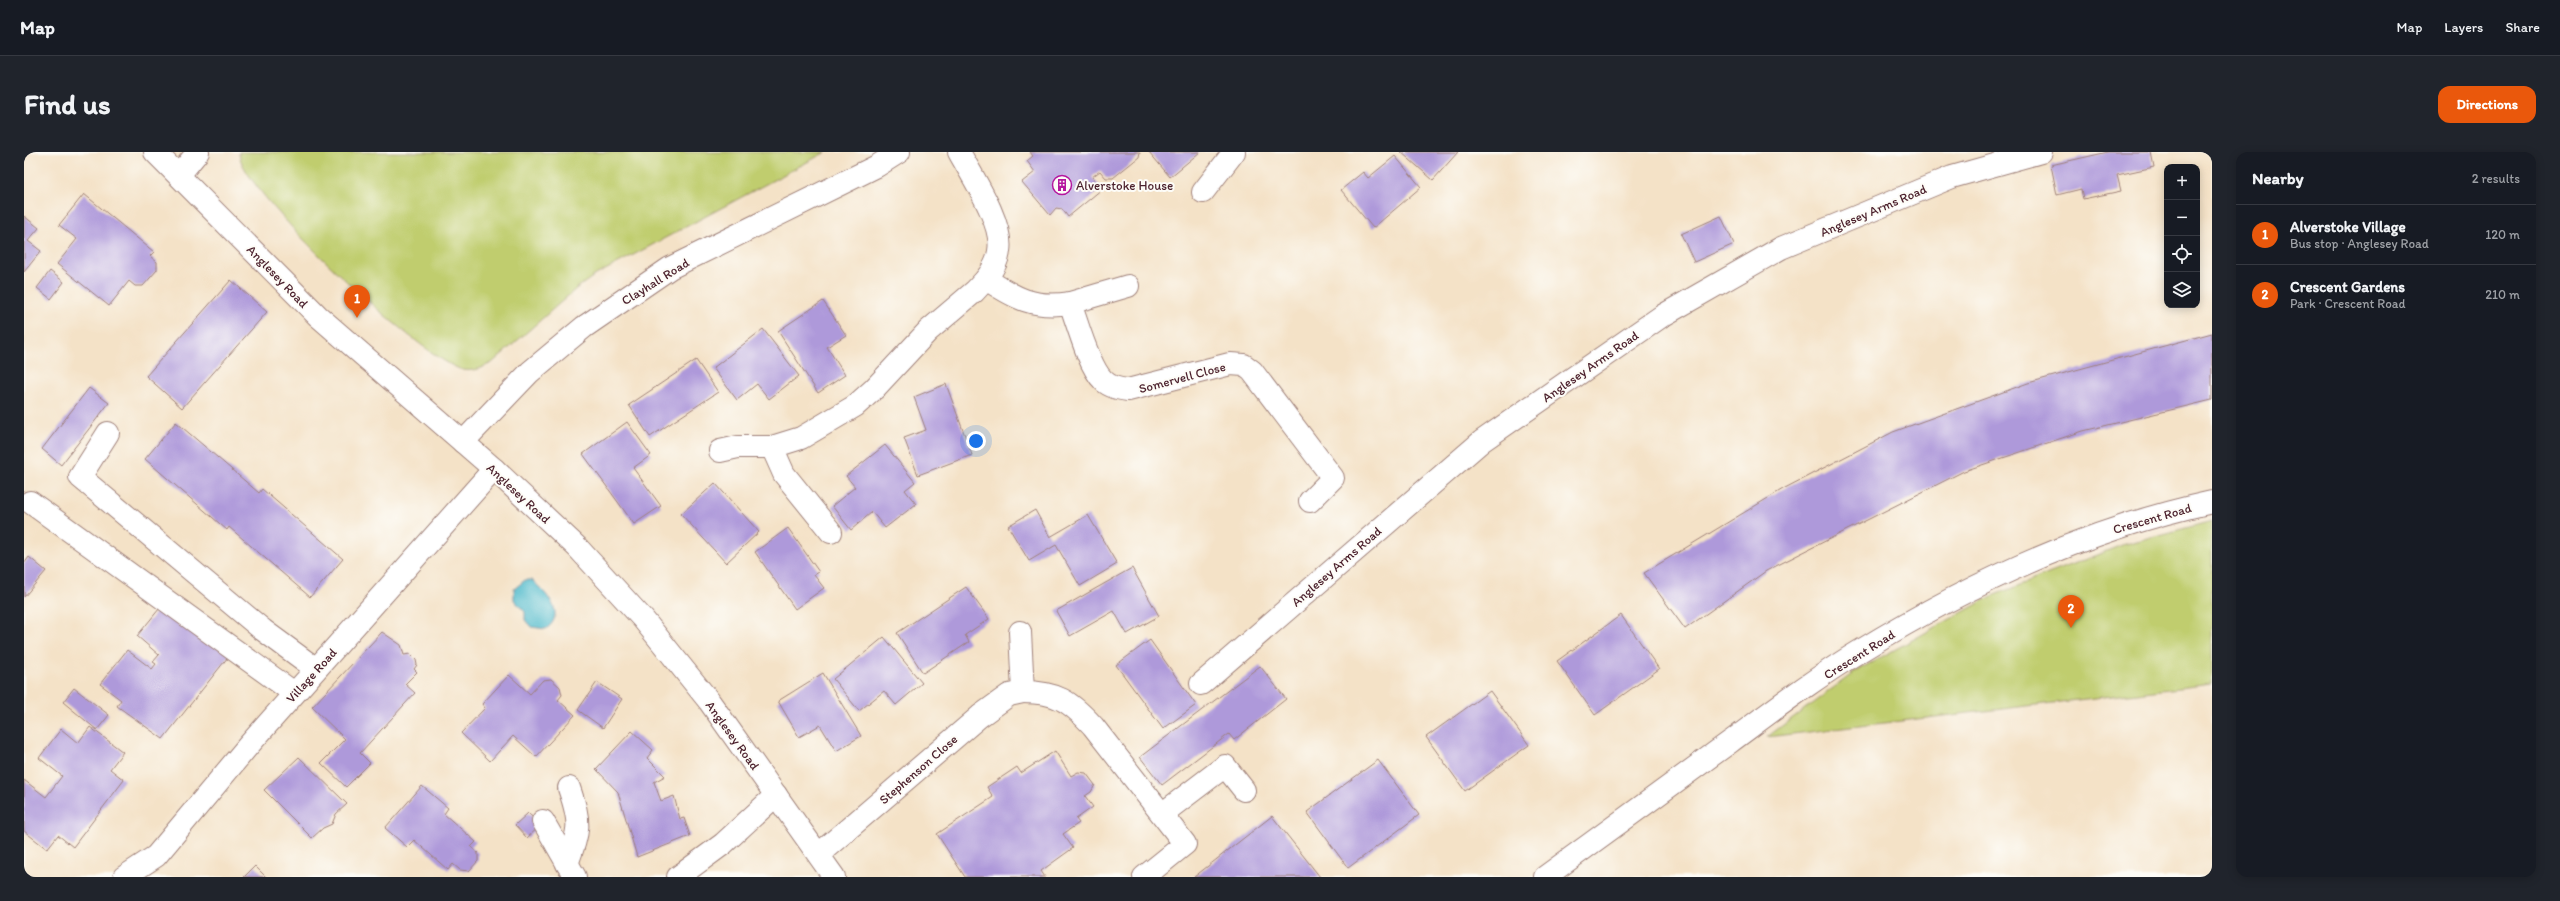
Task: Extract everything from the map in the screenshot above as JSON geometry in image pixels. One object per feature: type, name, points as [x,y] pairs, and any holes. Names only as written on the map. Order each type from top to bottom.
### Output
[{"type":"street","name":"Anglesey Road","points":[[155,152],[318,316],[494,469],[577,547],[643,619],[709,701],[834,877]]},
{"type":"street","points":[[179,175],[198,152]]},
{"type":"street","name":"Clayhall Road","points":[[463,442],[530,372],[584,327],[670,268],[877,166],[899,152]]},
{"type":"street","points":[[720,451],[738,447],[772,447],[802,438],[855,406],[874,390],[928,331],[975,291],[986,279],[999,252],[998,231],[959,152]]},
{"type":"street","points":[[1203,192],[1234,152]]},
{"type":"street","name":"Anglesey Arms Road","points":[[1201,684],[1482,441],[1662,316],[1780,248],[1952,176],[2042,152]]},
{"type":"street","points":[[986,279],[1024,301],[1047,306],[1070,303],[1128,286]]},
{"type":"street","name":"Somervell Close","points":[[1070,303],[1098,375],[1103,381],[1118,389],[1139,389],[1230,364],[1244,366],[1252,371],[1333,478],[1310,501]]},
{"type":"street","points":[[108,433],[80,477],[263,630],[316,669]]},
{"type":"street","points":[[772,447],[784,474],[831,532]]},
{"type":"street","name":"Village Road","points":[[124,877],[156,856],[294,693],[494,469]]},
{"type":"street","points":[[30,502],[294,693]]},
{"type":"street","name":"Crescent Road","points":[[1545,877],[1757,722],[1859,651],[1969,590],[2031,561],[2125,525],[2212,502]]},
{"type":"street","points":[[1020,632],[1023,692]]},
{"type":"street","name":"Stephenson Close","points":[[819,854],[980,716],[1009,696],[1023,692],[1053,695],[1077,709],[1093,726],[1185,844],[1144,877]]},
{"type":"street","points":[[1162,814],[1225,766],[1244,790]]},
{"type":"street","points":[[569,788],[579,815],[571,870]]},
{"type":"street","points":[[678,877],[723,844],[776,795]]},
{"type":"street","points":[[544,821],[571,870]]},
{"type":"green space","points":[[239,152],[826,152],[594,276],[577,288],[492,363],[478,369],[463,370],[442,360],[411,337],[374,307],[336,271],[268,200],[246,171]]},
{"type":"green space","points":[[2212,521],[2212,684],[1767,737],[1856,671],[1992,596],[2122,545]]},
{"type":"water","points":[[525,580],[532,580],[543,591],[549,598],[555,611],[555,617],[552,623],[546,629],[531,627],[525,620],[525,612],[514,600],[514,589]]},
{"type":"building","name":"Alverstoke House","points":[[1030,152],[1140,152],[1139,157],[1113,178],[1106,178],[1100,171],[1092,177],[1102,189],[1068,217],[1062,209],[1056,208],[1050,215],[1022,182],[1035,172],[1027,161],[1033,156]]},
{"type":"building","name":"Alverstoke House","points":[[1149,152],[1200,152],[1170,177]]},
{"type":"building","points":[[1401,152],[1458,152],[1433,180]]},
{"type":"building","points":[[2108,152],[2151,152],[2154,167],[2117,175],[2121,191],[2083,199],[2081,189],[2057,195],[2051,165]]},
{"type":"building","points":[[1395,156],[1421,187],[1373,228],[1341,190],[1363,172],[1368,178]]},
{"type":"building","points":[[84,194],[154,252],[150,256],[157,262],[157,270],[143,286],[135,286],[129,281],[109,306],[57,264],[77,239],[59,225]]},
{"type":"building","points":[[24,216],[39,228],[28,241],[41,251],[24,272]]},
{"type":"building","points":[[1721,216],[1734,244],[1694,262],[1681,234]]},
{"type":"building","points":[[50,271],[64,282],[51,299],[37,288]]},
{"type":"building","points":[[231,280],[267,312],[182,408],[146,376]]},
{"type":"building","points":[[823,301],[846,335],[827,347],[845,375],[818,393],[778,331]]},
{"type":"building","points":[[763,329],[799,376],[769,399],[757,384],[737,400],[713,368]]},
{"type":"building","points":[[2212,333],[2212,400],[2083,431],[1964,471],[1766,571],[1685,629],[1644,573],[1783,489],[1893,432],[2028,383]]},
{"type":"building","points":[[696,360],[718,392],[650,437],[629,405]]},
{"type":"building","points":[[946,384],[972,455],[918,475],[904,438],[926,430],[914,397]]},
{"type":"building","points":[[89,388],[109,403],[61,465],[42,449]]},
{"type":"building","points":[[176,422],[259,493],[262,489],[343,559],[310,597],[229,527],[227,530],[145,459]]},
{"type":"building","points":[[627,422],[651,455],[633,468],[661,506],[634,524],[583,454]]},
{"type":"building","points":[[885,445],[915,482],[905,490],[916,504],[885,528],[872,512],[851,530],[832,506],[855,487],[846,476]]},
{"type":"building","points":[[715,483],[759,532],[726,563],[681,514]]},
{"type":"building","points":[[1035,510],[1050,537],[1088,515],[1117,564],[1080,586],[1056,545],[1029,561],[1008,526]]},
{"type":"building","points":[[788,528],[819,572],[814,575],[824,588],[795,609],[755,552]]},
{"type":"building","points":[[29,557],[46,571],[24,597],[24,564]]},
{"type":"building","points":[[1132,568],[1159,616],[1127,634],[1114,611],[1070,636],[1056,611]]},
{"type":"building","points":[[966,587],[989,619],[965,635],[969,642],[923,673],[897,633]]},
{"type":"building","points":[[164,603],[232,652],[163,739],[117,706],[121,700],[100,684],[127,650],[152,669],[156,664],[153,662],[159,655],[137,636]]},
{"type":"building","points":[[1621,615],[1659,669],[1595,715],[1557,661]]},
{"type":"building","points":[[382,632],[401,645],[404,655],[410,654],[416,660],[417,665],[414,669],[417,672],[405,684],[415,693],[360,753],[370,763],[346,787],[321,763],[345,739],[312,707]]},
{"type":"building","points":[[884,637],[922,683],[896,705],[884,691],[859,711],[833,679]]},
{"type":"building","points":[[1150,640],[1196,705],[1163,729],[1116,665]]},
{"type":"building","points":[[1260,666],[1286,699],[1234,740],[1229,734],[1162,785],[1140,757]]},
{"type":"building","points":[[823,673],[861,736],[836,751],[820,725],[799,737],[778,701]]},
{"type":"building","points":[[509,675],[530,694],[543,680],[551,679],[560,687],[562,695],[558,700],[575,715],[536,757],[513,736],[490,761],[461,733],[485,708],[482,704]]},
{"type":"building","points":[[597,682],[622,699],[603,728],[578,710]]},
{"type":"building","points":[[74,688],[109,715],[97,730],[63,702]]},
{"type":"building","points":[[1490,691],[1529,745],[1465,791],[1426,737]]},
{"type":"building","points":[[90,727],[123,752],[110,769],[124,780],[73,847],[58,835],[47,849],[24,831],[24,780],[46,797],[62,776],[39,758],[61,729],[78,743]]},
{"type":"building","points":[[632,731],[653,750],[647,758],[665,776],[654,782],[661,801],[674,796],[680,819],[684,818],[690,836],[637,857],[618,792],[596,769]]},
{"type":"building","points":[[1055,751],[1071,776],[1078,772],[1086,773],[1095,785],[1091,792],[1085,796],[1093,807],[1076,819],[1079,823],[1063,834],[1073,848],[1041,871],[1045,877],[965,877],[937,834],[993,797],[987,787],[1017,767],[1021,773]]},
{"type":"building","points":[[299,757],[347,804],[336,814],[332,824],[323,828],[312,838],[264,790]]},
{"type":"building","points":[[1378,760],[1419,815],[1348,868],[1307,812]]},
{"type":"building","points":[[422,786],[448,808],[444,814],[476,842],[471,847],[478,853],[478,861],[469,871],[460,870],[453,864],[448,870],[414,840],[407,847],[385,828]]},
{"type":"building","points":[[528,813],[541,825],[527,838],[515,825]]},
{"type":"building","points":[[1272,816],[1320,877],[1194,877]]},
{"type":"building","points":[[255,866],[266,877],[244,877]]},
{"type":"place","name":"Alverstoke House","points":[[1062,185]]},
{"type":"place","name":"Alverstoke Village","points":[[357,318]]},
{"type":"place","name":"Crescent Gardens","points":[[2071,628]]}]
